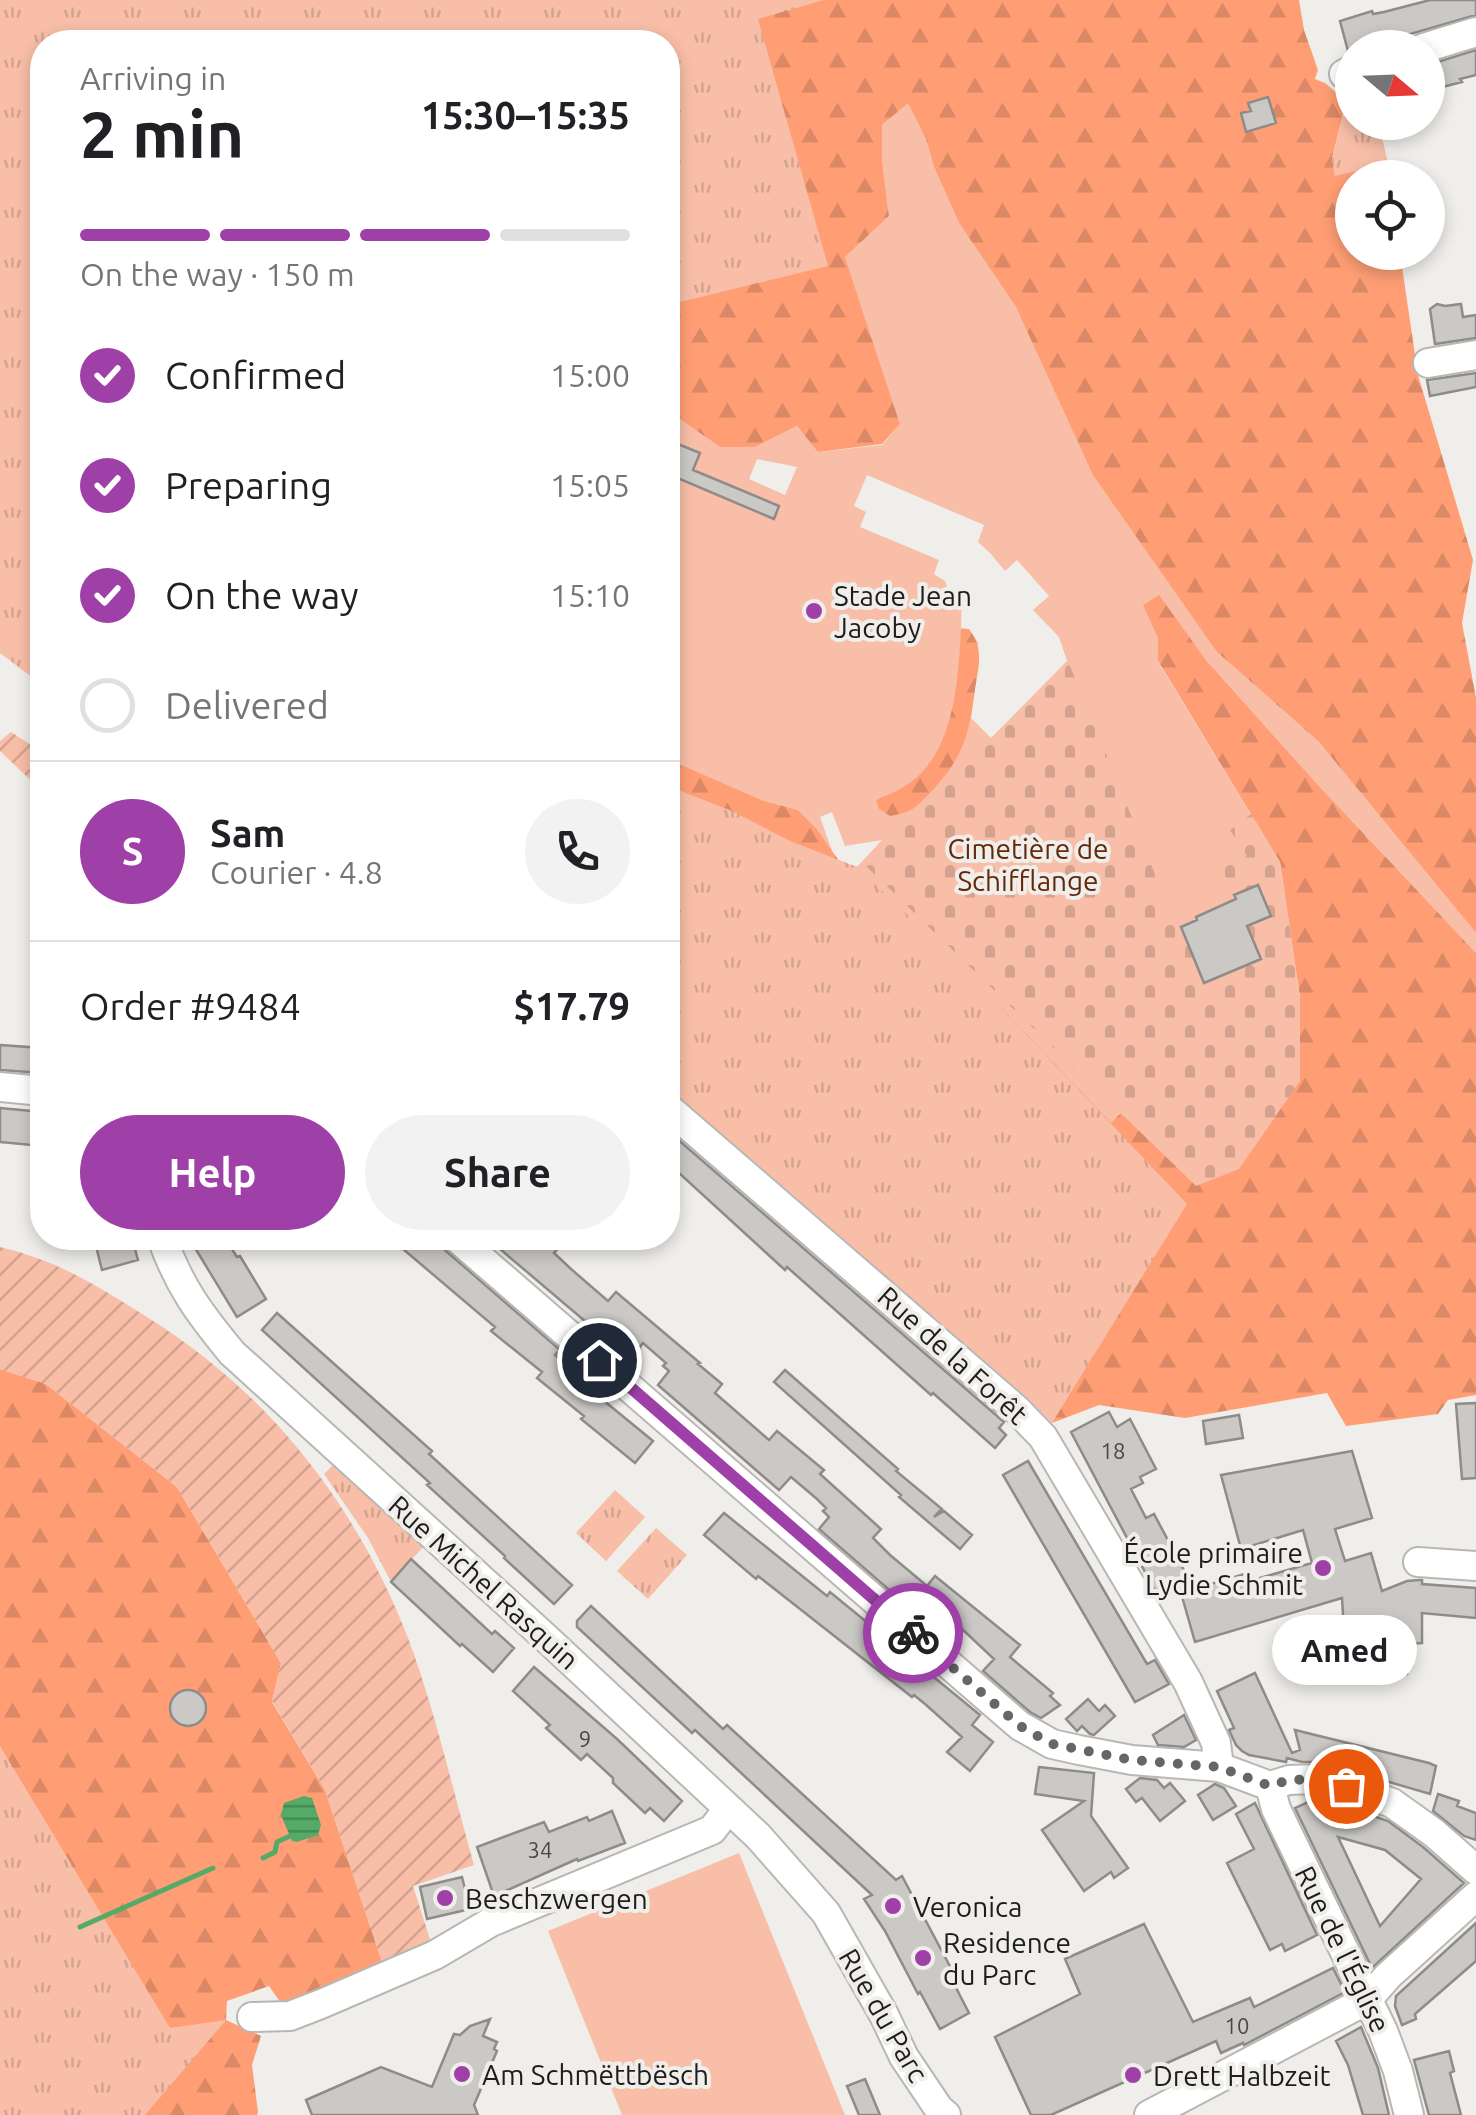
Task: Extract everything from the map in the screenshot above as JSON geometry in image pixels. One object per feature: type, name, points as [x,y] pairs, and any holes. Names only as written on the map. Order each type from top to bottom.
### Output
[{"type":"street","points":[[1445,42],[1476,32]]},
{"type":"street","points":[[1428,363],[1476,355]]},
{"type":"street","points":[[0,1087],[30,1090]]},
{"type":"street","name":"Rue de la Forêt","points":[[680,1118],[933,1336],[1043,1437],[1188,1682],[1216,1743],[1219,1767]]},
{"type":"street","name":"Rue Michel Rasquin","points":[[166,1250],[174,1272],[201,1316],[232,1352],[758,1836],[826,1913]]},
{"type":"street","points":[[471,1250],[1020,1726],[1052,1744],[1132,1760],[1219,1767],[1270,1786],[1289,1780],[1318,1779],[1346,1786],[1392,1804],[1434,1833],[1476,1870]]},
{"type":"street","points":[[1418,1562],[1476,1566]]},
{"type":"street","name":"Rue de l'Église","points":[[1270,1786],[1276,1809],[1383,2031],[1409,2115]]},
{"type":"street","points":[[252,2017],[290,2016],[387,1977],[492,1922],[712,1830],[728,1809]]},
{"type":"street","points":[[1149,2115],[1179,2108],[1367,2000],[1476,1896]]},
{"type":"street","name":"Rue du Parc","points":[[826,1913],[904,2057],[946,2115]]},
{"type":"green space","points":[[0,0],[824,0],[758,19],[828,266],[680,302],[680,30],[30,30],[30,676],[0,653]]},
{"type":"green space","points":[[761,0],[1299,0],[1304,30],[1318,70],[1315,79],[1335,92],[1337,140],[1332,158],[1335,270],[1403,270],[1418,375],[1473,560],[1462,623],[1476,698],[1476,933],[1319,742],[1217,652],[1093,475],[1016,307],[959,223],[908,103],[882,125],[889,216],[845,257],[900,424],[882,444],[818,452],[797,426],[755,447],[720,447],[680,419],[680,30],[535,30]]},
{"type":"green space","points":[[908,102],[959,223],[1016,307],[1045,366],[1217,652],[1319,742],[1476,933],[1476,953],[1206,660],[1159,596],[1144,605],[1158,638],[1158,662],[1280,862],[1196,1186],[1121,1114],[1111,1124],[971,976],[857,867],[882,840],[845,846],[832,812],[820,817],[832,851],[798,810],[764,801],[680,764],[680,419],[720,447],[755,447],[797,426],[819,452],[882,445],[900,424],[845,257],[889,216],[882,125]],"holes":[[[757,459],[797,467],[785,495],[749,479]],[[867,475],[984,525],[978,542],[1005,571],[1017,560],[1049,596],[1033,610],[1059,637],[1067,661],[991,738],[971,718],[978,642],[969,629],[961,628],[962,594],[949,593],[945,581],[934,574],[939,560],[860,527],[866,512],[854,506]]]},
{"type":"green space","points":[[1337,140],[1383,140],[1387,160],[1335,160],[1335,176],[1332,158]]},
{"type":"green space","points":[[1159,595],[1206,660],[1476,953],[1476,1395],[1448,1400],[1438,1414],[1346,1426],[1327,1393],[1185,1418],[1099,1405],[1052,1423],[680,1097],[680,764],[764,801],[798,810],[839,861],[857,867],[971,976],[1111,1123],[1121,1113],[1196,1185],[1300,1081],[1300,998],[1280,862],[1158,661],[1158,638],[1143,605]]},
{"type":"green space","points":[[961,629],[969,629],[979,658],[970,721],[962,746],[950,769],[920,803],[890,816],[879,809],[876,800],[902,788],[922,772],[944,736],[955,693]]},
{"type":"green space","name":"Cimetière de Schifflange","points":[[1068,661],[1177,928],[1218,907],[1238,903],[1216,857],[1238,862],[1247,856],[1230,830],[1251,814],[1280,862],[1300,998],[1300,1081],[1239,1169],[1196,1186],[866,866]]},
{"type":"green space","points":[[11,732],[30,744],[30,780],[0,751],[0,741]]},
{"type":"green space","points":[[680,791],[857,867],[971,976],[1187,1204],[1052,1423],[680,1097]]},
{"type":"green space","points":[[0,1247],[78,1276],[193,1349],[271,1418],[336,1499],[387,1589],[408,1638],[474,1865],[413,1886],[435,1955],[387,1977],[325,1790],[272,1701],[281,1663],[177,1487],[46,1384],[0,1369]]},
{"type":"green space","points":[[0,1369],[46,1384],[177,1487],[281,1663],[272,1702],[325,1790],[387,1977],[290,2016],[269,1986],[227,2001],[226,2020],[261,2036],[252,2065],[257,2115],[0,2115]]},
{"type":"green space","points":[[337,1461],[427,1543],[391,1582],[368,1538],[324,1474]]},
{"type":"green space","points":[[615,1490],[645,1517],[606,1561],[576,1533]]},
{"type":"green space","points":[[656,1528],[687,1555],[648,1599],[617,1571]]},
{"type":"green space","points":[[0,1746],[170,2028],[226,2020],[145,2115],[0,2115]]},
{"type":"green space","points":[[739,1853],[845,2115],[622,2115],[548,1931]]},
{"type":"shaded area","points":[[304,1796],[312,1798],[321,1825],[318,1835],[292,1841],[281,1815],[284,1803]]},
{"type":"building","points":[[1430,0],[1476,0],[1476,15],[1424,30],[1342,30],[1340,21],[1372,11],[1384,12]]},
{"type":"building","points":[[1476,50],[1476,75],[1445,86],[1445,60]]},
{"type":"building","points":[[1268,97],[1276,123],[1246,132],[1241,113],[1251,111],[1248,103]]},
{"type":"building","points":[[1437,304],[1461,304],[1463,317],[1476,315],[1476,338],[1435,344],[1430,309]]},
{"type":"building","points":[[1476,373],[1476,387],[1430,396],[1427,380]]},
{"type":"building","points":[[680,445],[700,453],[693,470],[779,506],[774,519],[680,479]]},
{"type":"building","points":[[1258,885],[1271,916],[1247,926],[1261,959],[1204,983],[1181,927]]},
{"type":"building","points":[[0,1045],[30,1047],[30,1072],[0,1070]]},
{"type":"building","points":[[0,1108],[30,1111],[30,1145],[0,1142]]},
{"type":"building","points":[[680,1141],[1004,1422],[999,1428],[1006,1435],[995,1448],[787,1267],[785,1270],[680,1174]]},
{"type":"building","points":[[97,1250],[135,1250],[138,1260],[102,1270]]},
{"type":"building","points":[[196,1250],[233,1250],[240,1256],[266,1299],[237,1317]]},
{"type":"building","points":[[404,1250],[445,1250],[560,1350],[555,1355],[653,1441],[635,1463],[537,1378],[542,1372],[491,1331],[495,1327]]},
{"type":"building","points":[[501,1250],[557,1250],[554,1253],[608,1301],[616,1292],[722,1384],[715,1393],[769,1440],[777,1431],[824,1470],[820,1474],[881,1529],[873,1538],[890,1555],[927,1586],[935,1576],[1020,1645],[1010,1657],[1053,1693],[1050,1696],[1060,1705],[1041,1718],[1030,1712],[983,1671],[994,1659],[961,1628],[949,1622],[940,1630],[932,1627],[819,1529],[829,1517],[817,1499],[791,1477],[779,1490],[658,1385],[669,1371],[663,1366],[666,1363],[643,1343],[639,1348],[630,1337],[619,1350]]},
{"type":"building","points":[[277,1313],[432,1451],[429,1454],[572,1585],[554,1604],[427,1485],[430,1483],[262,1330]]},
{"type":"building","points":[[785,1370],[942,1509],[934,1517],[944,1511],[972,1535],[960,1549],[774,1382]]},
{"type":"building","points":[[1476,1403],[1476,1478],[1462,1479],[1456,1404]]},
{"type":"building","name":"École primaire Lydie Schmit","points":[[1109,1412],[1117,1427],[1130,1419],[1156,1469],[1140,1477],[1143,1483],[1131,1489],[1146,1518],[1154,1514],[1194,1589],[1251,1572],[1253,1580],[1312,1563],[1303,1530],[1241,1549],[1221,1475],[1352,1451],[1372,1518],[1335,1529],[1345,1561],[1371,1553],[1382,1591],[1419,1580],[1422,1584],[1476,1588],[1476,1618],[1422,1613],[1422,1643],[1405,1644],[1407,1674],[1388,1676],[1386,1646],[1324,1653],[1279,1664],[1274,1643],[1344,1632],[1342,1598],[1195,1642],[1177,1579],[1155,1591],[1071,1432]]},
{"type":"building","points":[[1239,1415],[1243,1438],[1206,1444],[1203,1421]]},
{"type":"building","points":[[1028,1461],[1147,1664],[1155,1660],[1169,1684],[1135,1702],[1003,1475]]},
{"type":"building","points":[[724,1513],[827,1596],[830,1592],[980,1715],[972,1725],[993,1742],[970,1771],[947,1752],[962,1737],[925,1704],[758,1576],[756,1579],[704,1535]]},
{"type":"building","points":[[411,1559],[492,1634],[495,1631],[514,1648],[493,1672],[391,1582]]},
{"type":"building","points":[[591,1606],[723,1729],[727,1725],[896,1880],[902,1876],[954,1974],[950,1976],[969,2013],[940,2029],[864,1899],[872,1895],[695,1730],[692,1733],[577,1627],[577,1621]]},
{"type":"building","points":[[534,1667],[682,1801],[664,1821],[650,1808],[645,1813],[587,1754],[581,1760],[513,1691]]},
{"type":"building","points":[[1255,1673],[1292,1753],[1300,1750],[1295,1730],[1429,1763],[1436,1766],[1430,1794],[1321,1762],[1287,1758],[1286,1762],[1242,1751],[1229,1730],[1234,1728],[1217,1691]]},
{"type":"building","points":[[188,1690],[201,1695],[206,1708],[201,1721],[188,1726],[175,1721],[170,1708],[175,1695]]},
{"type":"building","points":[[1088,1699],[1099,1711],[1105,1705],[1115,1716],[1094,1735],[1082,1726],[1077,1731],[1066,1719]]},
{"type":"building","points":[[1184,1715],[1196,1740],[1184,1747],[1158,1745],[1153,1735]]},
{"type":"building","points":[[1039,1767],[1094,1773],[1091,1816],[1128,1868],[1114,1878],[1111,1872],[1084,1891],[1042,1830],[1084,1801],[1035,1794]]},
{"type":"building","points":[[1140,1778],[1157,1780],[1164,1788],[1170,1783],[1185,1801],[1160,1821],[1142,1798],[1136,1802],[1126,1789]]},
{"type":"building","points":[[1215,1784],[1224,1788],[1236,1806],[1213,1820],[1198,1795]]},
{"type":"building","points":[[1438,1794],[1459,1801],[1457,1806],[1476,1813],[1476,1840],[1464,1836],[1433,1811]]},
{"type":"building","points":[[1319,1797],[1388,1821],[1464,1883],[1372,1968],[1295,1808]],"holes":[[[1338,1837],[1385,1850],[1421,1879],[1380,1926]]]},
{"type":"building","points":[[1255,1803],[1317,1935],[1285,1951],[1282,1944],[1270,1950],[1227,1863],[1254,1849],[1236,1814]]},
{"type":"building","points":[[612,1811],[625,1843],[577,1859],[494,1896],[477,1847],[544,1822],[549,1832]]},
{"type":"building","name":"Beschzwergen","points":[[462,1877],[470,1909],[427,1919],[420,1887]]},
{"type":"building","points":[[1476,1923],[1476,1961],[1415,2014],[1416,2019],[1402,2025],[1395,2006],[1396,1996]]},
{"type":"building","points":[[1144,1924],[1193,2022],[1250,1998],[1254,2007],[1333,1968],[1345,1992],[1244,2045],[1221,2053],[1216,2041],[1051,2115],[1031,2115],[995,2037],[1080,1994],[1065,1959]]},
{"type":"building","name":"Am Schmëttbësch","points":[[490,2019],[483,2036],[497,2042],[497,2051],[474,2105],[478,2115],[312,2115],[306,2100],[381,2067],[432,2087],[454,2034],[460,2035],[470,2026]]},
{"type":"building","points":[[1361,2027],[1378,2068],[1389,2115],[1363,2115],[1348,2065],[1336,2041]]},
{"type":"building","points":[[1449,2051],[1454,2071],[1450,2073],[1461,2115],[1429,2115],[1414,2060]]},
{"type":"building","points":[[865,2079],[880,2115],[859,2115],[847,2086]]},
{"type":"waterway","points":[[263,1858],[275,1852],[277,1842],[290,1836]]},
{"type":"waterway","points":[[80,1927],[213,1868]]},
{"type":"way so far","points":[[913,1633],[1020,1726],[1052,1744],[1132,1760],[1219,1767],[1270,1786],[1289,1780],[1318,1779],[1346,1786]]},
{"type":"place","name":"Stade Jean Jacoby","points":[[814,611]]},
{"type":"place","name":"École primaire Lydie Schmit","points":[[1323,1568]]},
{"type":"place","name":"Amed","points":[[1346,1786]]},
{"type":"place","name":"Beschzwergen","points":[[445,1898]]},
{"type":"place","name":"Veronica","points":[[893,1906]]},
{"type":"place","name":"Residence du Parc","points":[[923,1958]]},
{"type":"place","name":"Am Schmëttbësch","points":[[462,2074]]},
{"type":"place","name":"Drett Halbzeit","points":[[1133,2075]]},
{"type":"route","points":[[599,1360],[913,1633]]}]
